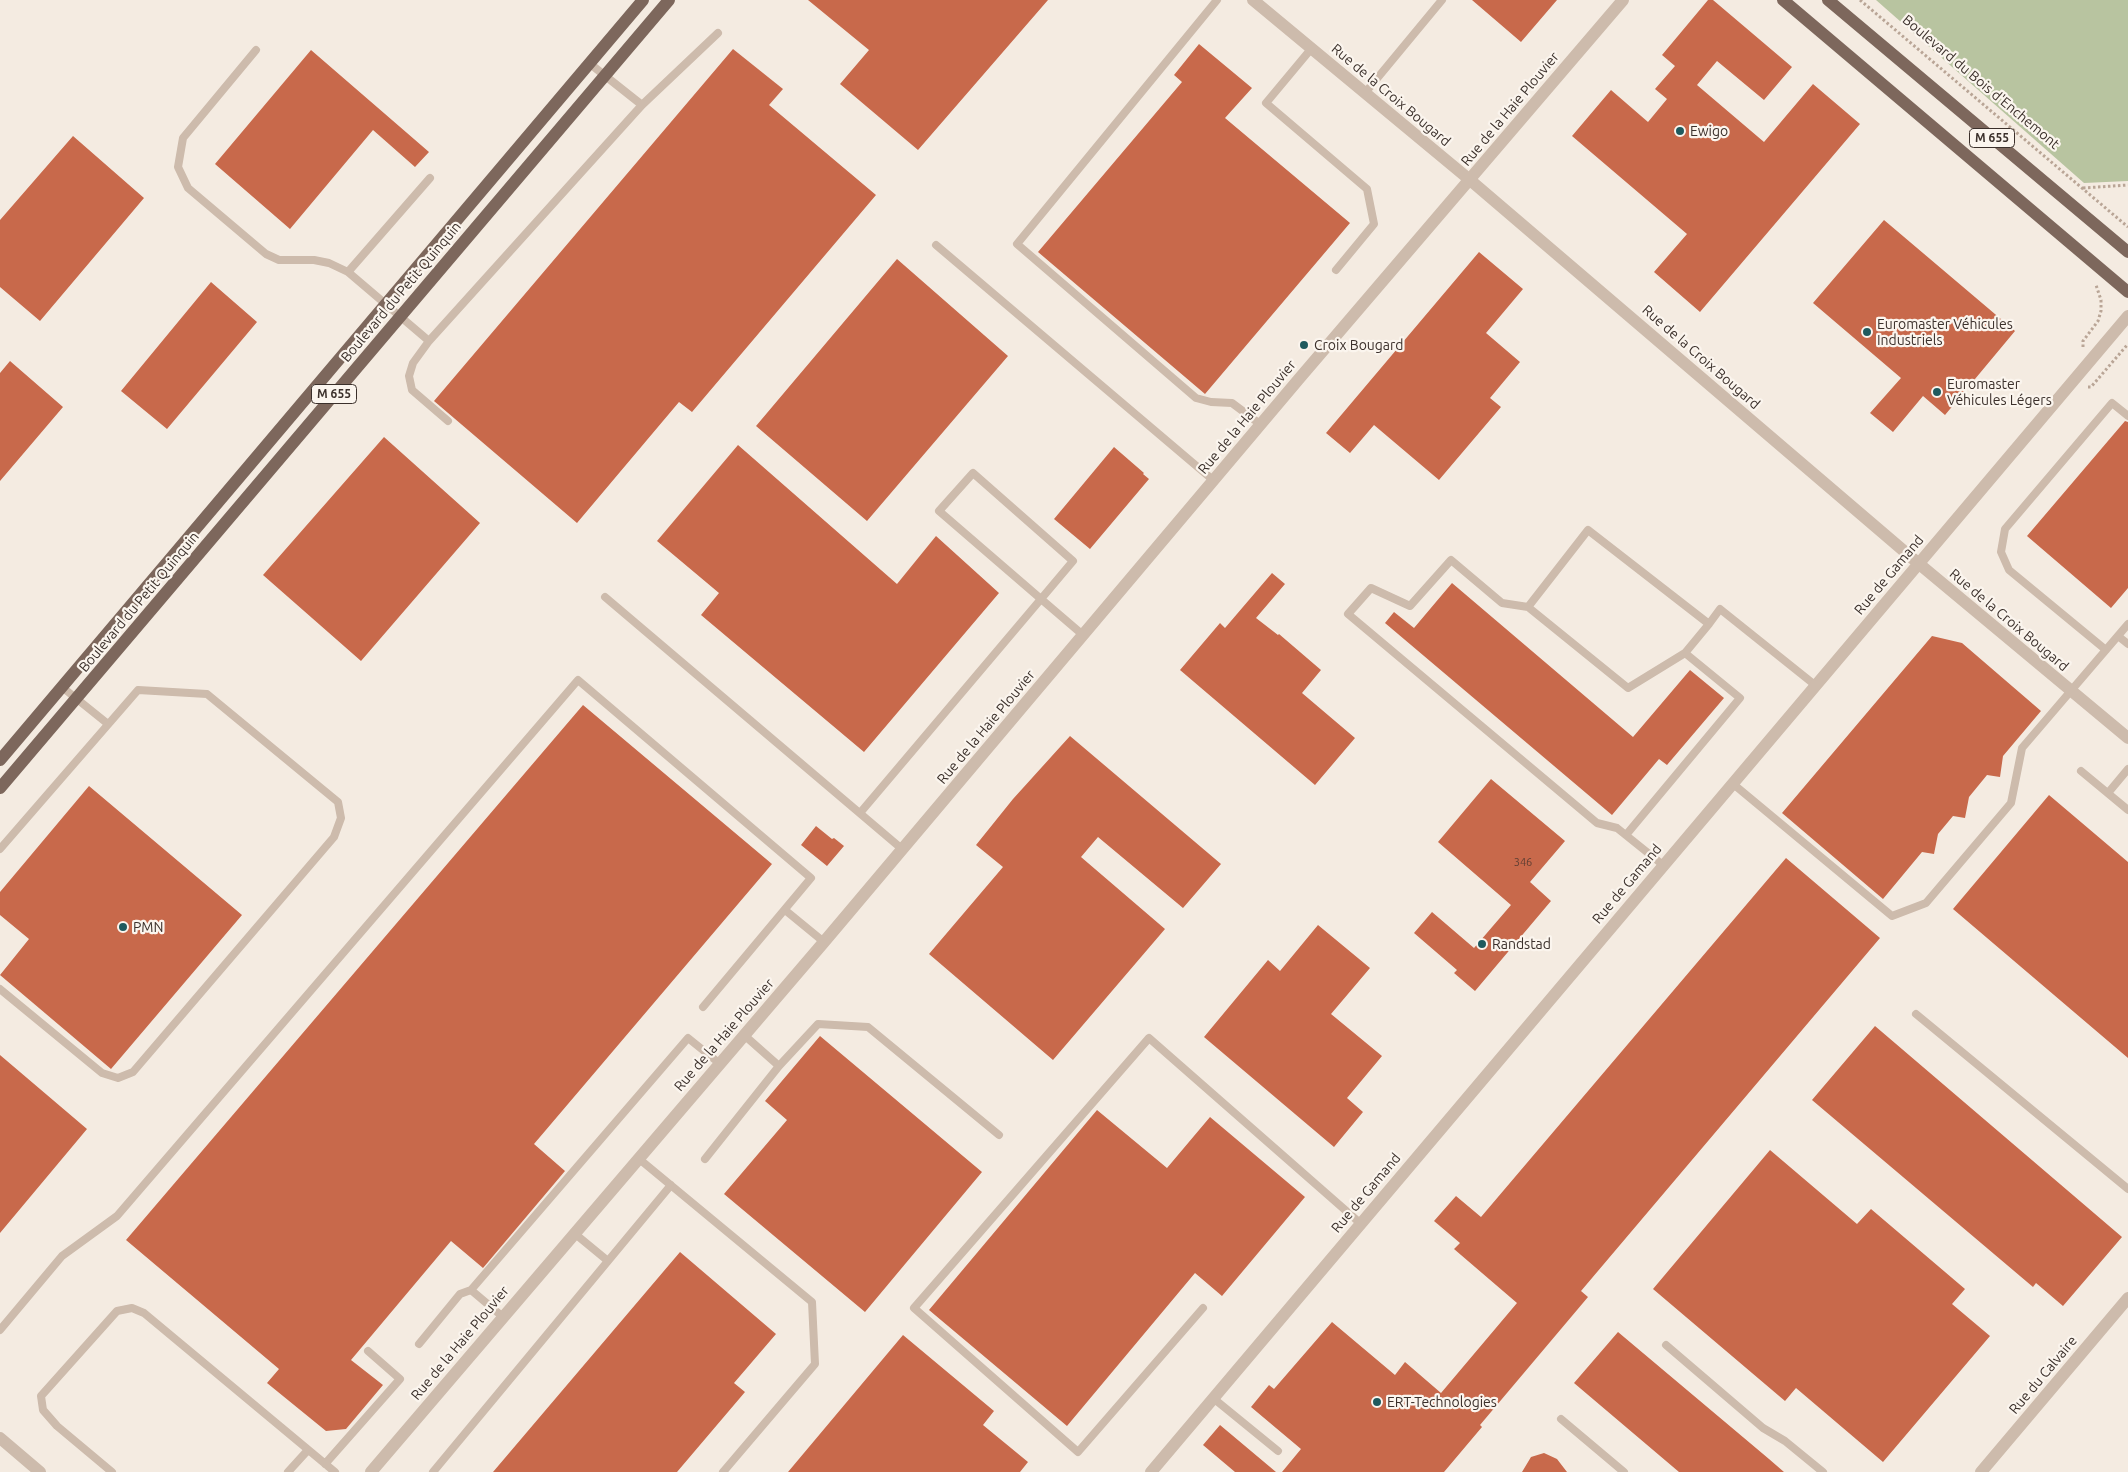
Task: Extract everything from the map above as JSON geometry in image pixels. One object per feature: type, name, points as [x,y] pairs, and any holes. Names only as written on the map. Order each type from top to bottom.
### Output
[{"type":"main road","name":"Boulevard du Petit Quinquin","points":[[0,760],[643,0]]},
{"type":"main road","name":"Boulevard du Petit Quinquin","points":[[0,788],[669,0]]},
{"type":"main road","name":"M 655","points":[[1783,0],[2128,292]]},
{"type":"main road","name":"M 655","points":[[1828,0],[2128,252]]},
{"type":"street","name":"Rue de la Croix Bougard","points":[[1253,0],[1470,180],[1918,563],[2128,738]]},
{"type":"street","name":"Rue de la Haie Plouvier","points":[[371,1472],[824,942],[1212,480],[1623,0]]},
{"type":"street","name":"Rue de Gamand","points":[[1151,1472],[2128,316]]},
{"type":"street","name":"Rue du Calvaire","points":[[1981,1472],[2128,1298]]},
{"type":"street","points":[[0,1438],[40,1472]]},
{"type":"lane","points":[[1217,0],[1017,244],[1196,398],[1232,404],[1260,424]]},
{"type":"lane","points":[[1365,93],[1442,0]]},
{"type":"lane","points":[[448,421],[412,390],[409,376],[413,363],[429,341],[642,105],[718,33]]},
{"type":"lane","points":[[1311,49],[1266,103],[1367,189],[1374,224],[1336,270]]},
{"type":"lane","points":[[256,50],[183,138],[178,167],[188,188],[266,254],[279,260],[314,260],[329,263],[348,272],[386,302],[429,341]]},
{"type":"lane","points":[[589,63],[642,105]]},
{"type":"lane","points":[[348,272],[430,178]]},
{"type":"lane","points":[[936,245],[1212,480]]},
{"type":"lane","points":[[2106,650],[2009,570],[2001,552],[2005,529],[2112,403],[2128,416]]},
{"type":"lane","points":[[860,813],[1041,599],[1073,561],[972,473],[940,511],[1041,599],[1083,635]]},
{"type":"lane","points":[[1528,606],[1588,530],[1709,624]]},
{"type":"lane","points":[[1663,865],[1617,828],[1597,823],[1348,614],[1371,588],[1410,606],[1451,560],[1502,603],[1528,606],[1628,688],[1685,653],[1720,609],[1815,685]]},
{"type":"lane","points":[[605,597],[902,849]]},
{"type":"lane","points":[[1732,783],[1892,916],[1926,903],[2011,803],[2022,748],[2128,624]]},
{"type":"lane","points":[[2118,636],[2128,644]]},
{"type":"lane","points":[[1626,835],[1740,698],[1685,653]]},
{"type":"lane","points":[[0,1330],[62,1256],[117,1216],[578,680],[811,878],[702,1007]]},
{"type":"lane","points":[[62,687],[108,724]]},
{"type":"lane","points":[[0,848],[138,690],[207,694],[338,802],[341,818],[334,837],[133,1072],[118,1078],[102,1073],[0,989]]},
{"type":"lane","points":[[2108,793],[2128,769]]},
{"type":"lane","points":[[2081,771],[2128,810]]},
{"type":"lane","points":[[785,910],[824,942]]},
{"type":"lane","points":[[1916,1014],[2128,1188]]},
{"type":"lane","points":[[705,1160],[779,1066],[818,1024],[868,1027],[999,1135]]},
{"type":"lane","points":[[744,1035],[779,1066]]},
{"type":"lane","points":[[419,1344],[460,1294],[471,1290],[688,1038],[719,1063]]},
{"type":"lane","points":[[1203,1308],[1078,1452],[914,1308],[1149,1038],[1360,1223]]},
{"type":"lane","points":[[638,1158],[812,1302],[814,1364],[723,1472]]},
{"type":"lane","points":[[433,1472],[671,1185]]},
{"type":"lane","points":[[574,1233],[608,1261]]},
{"type":"lane","points":[[471,1290],[503,1317]]},
{"type":"lane","points":[[112,1472],[57,1426],[43,1410],[41,1396],[117,1311],[132,1308],[144,1313],[335,1472]]},
{"type":"lane","points":[[1666,1345],[1763,1428],[1785,1441],[1823,1472]]},
{"type":"lane","points":[[325,1464],[400,1379],[368,1351]]},
{"type":"lane","points":[[1213,1398],[1278,1451]]},
{"type":"lane","points":[[1561,1419],[1624,1472]]},
{"type":"lane","points":[[288,1472],[308,1450]]},
{"type":"path","name":"Boulevard du Bois d'Enchemont","points":[[1860,0],[2128,226]]},
{"type":"path","points":[[2082,188],[2128,185]]},
{"type":"path","points":[[2089,334],[2098,321],[2101,310],[2099,291],[2094,282]]},
{"type":"path","points":[[2091,387],[2128,344]]},
{"type":"green space","points":[[1876,0],[2128,0],[2128,181],[2084,183]]},
{"type":"building","points":[[808,0],[1048,0],[918,150],[840,84],[869,50]]},
{"type":"building","points":[[1472,0],[1557,0],[1521,42]]},
{"type":"building","points":[[1708,0],[1713,0],[1792,67],[1764,100],[1717,61],[1697,85],[1764,142],[1813,84],[1860,124],[1700,312],[1654,272],[1687,234],[1572,136],[1611,90],[1648,122],[1667,99],[1655,89],[1675,66],[1662,55]]},
{"type":"building","points":[[1199,44],[1252,88],[1225,118],[1350,223],[1205,394],[1038,252],[1182,82],[1174,75]]},
{"type":"building","points":[[733,49],[783,89],[769,105],[876,195],[692,412],[679,402],[577,523],[434,401]]},
{"type":"building","points":[[311,50],[429,152],[415,167],[373,130],[290,229],[215,164]]},
{"type":"building","points":[[73,136],[144,198],[40,321],[0,287],[0,220]]},
{"type":"building","points":[[1884,220],[2015,331],[1945,415],[1923,396],[1893,432],[1870,413],[1901,378],[1813,303]]},
{"type":"building","points":[[1479,252],[1523,289],[1486,333],[1520,362],[1490,398],[1501,407],[1439,480],[1374,425],[1350,453],[1326,433]]},
{"type":"building","points":[[897,259],[1008,356],[867,521],[756,426]]},
{"type":"building","points":[[211,282],[257,322],[167,429],[121,391]]},
{"type":"building","points":[[10,361],[63,407],[0,481],[0,373]]},
{"type":"building","points":[[2125,421],[2128,422],[2128,588],[2111,608],[2027,536]]},
{"type":"building","points":[[384,437],[480,523],[361,661],[263,575]]},
{"type":"building","points":[[738,445],[897,584],[936,536],[999,593],[864,752],[701,615],[719,593],[657,541]]},
{"type":"building","points":[[1114,447],[1149,479],[1090,549],[1054,519]]},
{"type":"building","points":[[1272,573],[1285,584],[1256,618],[1279,634],[1321,670],[1302,693],[1355,738],[1315,785],[1180,670],[1220,623],[1225,628]]},
{"type":"building","points":[[1452,583],[1633,737],[1690,670],[1724,698],[1667,765],[1659,759],[1612,815],[1385,623],[1394,612],[1414,628]]},
{"type":"building","points":[[1932,636],[1962,643],[2041,711],[2003,756],[2000,777],[1987,775],[1969,797],[1965,818],[1953,816],[1938,834],[1934,854],[1922,852],[1883,899],[1782,813]]},
{"type":"building","points":[[583,705],[772,864],[534,1144],[565,1171],[483,1268],[451,1241],[351,1360],[383,1385],[346,1429],[326,1431],[267,1383],[279,1369],[126,1240]]},
{"type":"building","points":[[1070,736],[1221,864],[1183,908],[1098,837],[1081,857],[1165,929],[1053,1060],[929,954],[1003,867],[976,845],[1013,799]]},
{"type":"building","points":[[1491,779],[1565,841],[1530,882],[1551,901],[1475,991],[1454,973],[1457,970],[1414,933],[1432,912],[1474,948],[1511,905],[1438,842]]},
{"type":"building","name":"PMN","points":[[89,786],[242,915],[111,1069],[0,975],[29,939],[0,915],[0,892]]},
{"type":"building","points":[[2049,795],[2128,862],[2128,1058],[1953,909]]},
{"type":"building","points":[[816,826],[844,846],[827,866],[801,845]]},
{"type":"building","points":[[1786,858],[1880,938],[1581,1291],[1588,1297],[1480,1425],[1482,1427],[1444,1472],[1282,1472],[1301,1449],[1251,1407],[1269,1385],[1274,1389],[1332,1322],[1395,1375],[1405,1362],[1441,1393],[1517,1303],[1454,1249],[1460,1243],[1434,1221],[1456,1196],[1481,1217]]},
{"type":"building","points":[[1318,925],[1370,968],[1331,1014],[1382,1056],[1347,1098],[1363,1112],[1334,1147],[1204,1037],[1268,960],[1280,971]]},
{"type":"building","points":[[1875,1026],[2122,1237],[2063,1306],[2036,1283],[2033,1287],[1812,1100]]},
{"type":"building","points":[[820,1036],[982,1172],[865,1312],[724,1194],[787,1120],[765,1101]]},
{"type":"building","points":[[0,1055],[87,1129],[0,1233]]},
{"type":"building","points":[[1097,1110],[1167,1168],[1210,1117],[1305,1197],[1222,1296],[1195,1273],[1067,1426],[929,1310]]},
{"type":"building","points":[[1770,1150],[1857,1224],[1871,1209],[1965,1289],[1952,1304],[1990,1336],[1883,1462],[1796,1388],[1785,1401],[1653,1289]]},
{"type":"building","points":[[680,1252],[776,1334],[734,1383],[745,1392],[677,1472],[493,1472]]},
{"type":"building","points":[[1618,1332],[1784,1472],[1679,1472],[1574,1383]]},
{"type":"building","points":[[903,1335],[994,1411],[983,1425],[1028,1462],[1020,1472],[788,1472]]},
{"type":"building","points":[[1220,1425],[1276,1472],[1235,1472],[1203,1445]]},
{"type":"building","points":[[1544,1453],[1557,1459],[1567,1472],[1522,1472],[1531,1457]]},
{"type":"place","name":"Ewigo","points":[[1680,131]]},
{"type":"place","name":"Euromaster Véhicules Industriels","points":[[1867,332]]},
{"type":"place","name":"Croix Bougard","points":[[1304,345]]},
{"type":"place","name":"Euromaster Véhicules Légers","points":[[1937,392]]},
{"type":"place","name":"PMN","points":[[123,927]]},
{"type":"place","name":"Randstad","points":[[1482,944]]},
{"type":"place","name":"ERT-Technologies","points":[[1377,1402]]}]
